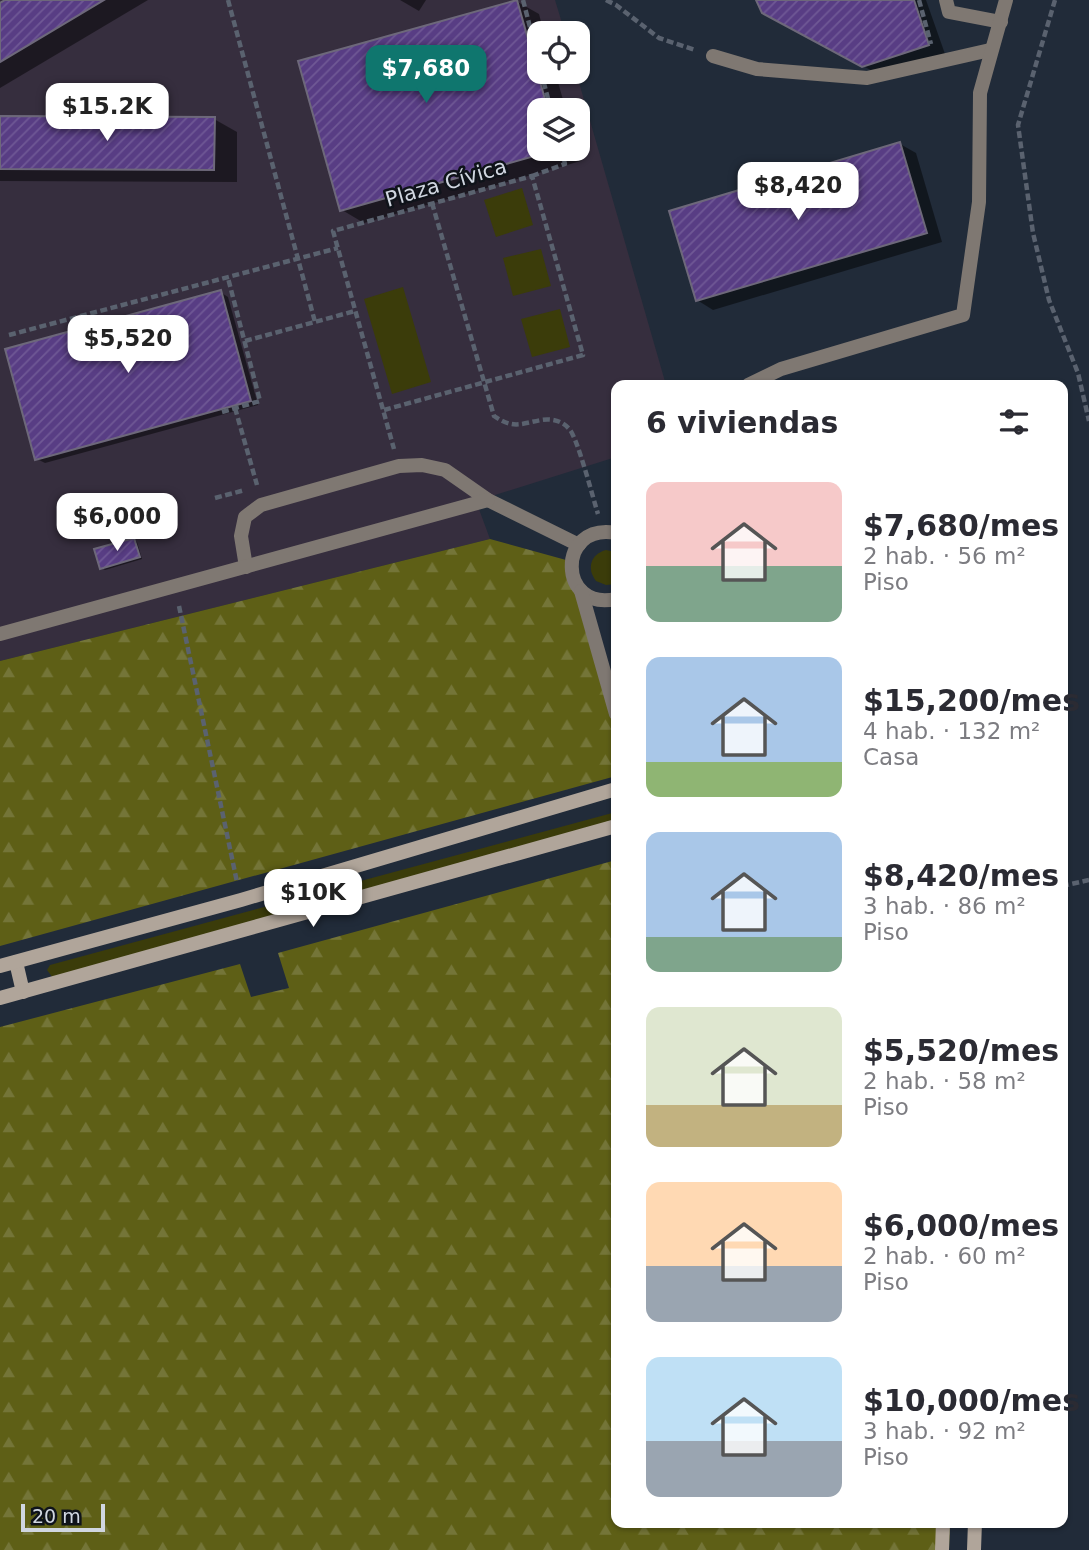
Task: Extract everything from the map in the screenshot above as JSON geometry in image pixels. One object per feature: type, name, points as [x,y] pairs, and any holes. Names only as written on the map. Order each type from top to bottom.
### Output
[{"type":"street","points":[[946,0],[949,12],[1001,22]]},
{"type":"street","points":[[758,380],[781,369],[963,315],[979,202],[979,93],[1006,0]]},
{"type":"street","points":[[713,57],[757,69],[867,78],[990,50]]},
{"type":"street","points":[[246,567],[241,536],[245,517],[261,505],[399,466],[422,465],[445,470],[488,500],[579,545]]},
{"type":"street","points":[[0,634],[488,500]]},
{"type":"street","points":[[609,532],[591,534],[579,545],[573,556],[571,569],[574,581],[581,591],[611,696]]},
{"type":"street","points":[[581,591],[597,600],[611,599]]},
{"type":"street","points":[[0,966],[241,900],[611,790]]},
{"type":"street","points":[[0,998],[611,827]]},
{"type":"street","points":[[16,962],[23,992]]},
{"type":"street","points":[[942,1550],[943,1528]]},
{"type":"street","points":[[974,1550],[975,1528]]},
{"type":"path","points":[[228,0],[315,322]]},
{"type":"path","points":[[523,0],[528,21]]},
{"type":"path","points":[[606,0],[659,38],[713,57]]},
{"type":"path","points":[[919,0],[936,62]]},
{"type":"path","points":[[1055,0],[1018,125],[1036,246],[1049,300],[1078,373],[1089,421]]},
{"type":"path","points":[[532,176],[565,164],[564,161]]},
{"type":"path","name":"Plaza Cívica","points":[[338,248],[333,231],[532,176],[583,355],[384,410]]},
{"type":"path","points":[[432,203],[494,415],[507,425],[545,419],[559,421],[572,431],[609,532]]},
{"type":"path","points":[[9,335],[338,248],[399,466]]},
{"type":"path","points":[[222,412],[260,401],[228,278]]},
{"type":"path","points":[[245,341],[355,311]]},
{"type":"path","points":[[235,408],[258,486]]},
{"type":"path","points":[[175,586],[241,900]]},
{"type":"path","points":[[1068,885],[1089,880]]},
{"type":"shaded area","points":[[0,0],[555,0],[561,21],[527,21],[527,84],[579,84],[583,98],[527,98],[527,161],[590,161],[590,121],[665,380],[611,380],[611,459],[476,501],[490,539],[0,661]]},
{"type":"shaded area","points":[[522,188],[533,225],[496,237],[484,200]]},
{"type":"shaded area","points":[[541,249],[551,286],[513,296],[503,258]]},
{"type":"shaded area","points":[[403,287],[431,382],[392,394],[364,299]]},
{"type":"shaded area","points":[[560,309],[570,347],[532,357],[521,319]]},
{"type":"shaded area","points":[[611,551],[611,584],[596,581],[591,571],[594,558],[601,552]]},
{"type":"shaded area","points":[[611,813],[611,827],[53,978],[47,970],[50,965]]},
{"type":"green space","points":[[490,539],[566,560],[611,703],[611,777],[0,946],[0,661]]},
{"type":"green space","points":[[611,861],[611,1528],[950,1528],[949,1550],[0,1550],[0,1027],[240,964],[251,997],[289,988],[278,953]]},
{"type":"building","points":[[5,0],[104,0],[0,62],[0,3]]},
{"type":"building","points":[[517,0],[527,35],[527,84],[541,84],[545,98],[527,98],[527,158],[340,211],[298,61]]},
{"type":"building","points":[[756,0],[914,0],[929,45],[862,67],[762,13]]},
{"type":"building","points":[[0,116],[215,117],[214,170],[0,169]]},
{"type":"building","points":[[900,142],[927,233],[696,301],[669,211]]},
{"type":"building","points":[[221,290],[251,401],[35,460],[5,349]]},
{"type":"building","points":[[134,538],[140,557],[100,569],[94,549]]}]
